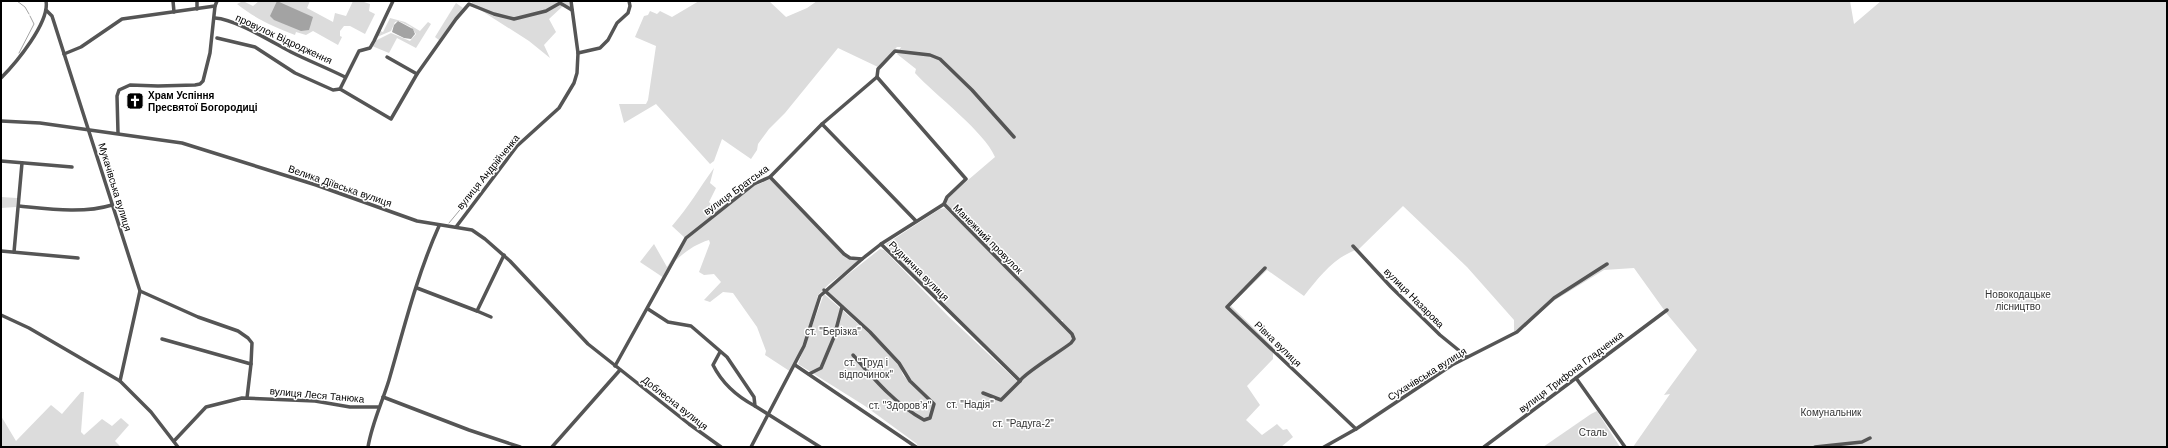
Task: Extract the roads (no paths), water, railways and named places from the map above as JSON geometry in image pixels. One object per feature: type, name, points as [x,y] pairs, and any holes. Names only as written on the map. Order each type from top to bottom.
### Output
[{"type":"street","name":"Мукачівська вулиця","points":[[46,1],[46,10],[52,16],[140,291]]},
{"type":"street","points":[[173,1],[174,12]]},
{"type":"street","points":[[197,1],[198,9]]},
{"type":"street","points":[[118,133],[117,96],[124,87],[130,85],[146,87],[200,84],[203,81],[217,1]]},
{"type":"street","points":[[340,89],[359,51],[370,48],[393,1]]},
{"type":"street","name":"вулиця Андрійченка","points":[[456,227],[517,146],[559,108],[574,82],[577,73],[578,53],[570,1]]},
{"type":"street","points":[[578,53],[600,48],[608,40],[617,23],[628,13],[630,6],[629,1]]},
{"type":"street","name":"провулок Відродження","points":[[217,38],[255,47],[295,73],[333,90],[340,89],[391,119],[417,74],[456,19],[470,4],[494,14],[514,19],[546,11],[560,4],[572,10]]},
{"type":"street","points":[[64,54],[81,47],[122,19],[215,6]]},
{"type":"street","points":[[1,78],[28,47],[46,10]]},
{"type":"street","name":"провулок Відродження","points":[[215,18],[223,19],[265,37],[294,53],[345,77]]},
{"type":"street","name":"вулиця Братська","points":[[615,366],[648,309],[686,238],[754,184],[770,177],[822,124],[877,77],[878,69],[895,51],[930,55],[940,59],[972,90],[1014,137]]},
{"type":"street","points":[[387,58],[417,74]]},
{"type":"street","name":"Манежний провулок","points":[[877,77],[966,179],[946,197],[944,204],[1072,334],[1074,339],[1071,344],[1035,370],[1026,374],[1020,381]]},
{"type":"street","name":"Велика Діївська вулиця","points":[[1,121],[28,122],[88,129],[195,146],[316,185],[417,221],[439,226],[456,227],[478,234],[504,255],[588,344],[620,370]]},
{"type":"street","points":[[822,124],[916,221]]},
{"type":"street","points":[[1,161],[72,167]]},
{"type":"street","points":[[14,252],[22,163]]},
{"type":"street","points":[[770,177],[844,254],[856,259],[862,259]]},
{"type":"street","points":[[881,244],[944,204]]},
{"type":"street","points":[[19,206],[78,210],[99,209],[112,205]]},
{"type":"street","points":[[368,447],[378,407],[383,397],[417,288],[439,226]]},
{"type":"street","name":"Руднична вулиця","points":[[824,290],[881,244],[1020,381]]},
{"type":"street","name":"вулиця Назарова","points":[[1353,246],[1391,287],[1440,335],[1467,358]]},
{"type":"street","points":[[1,251],[78,258]]},
{"type":"street","points":[[477,311],[504,255]]},
{"type":"street","name":"Сухачівська вулиця","points":[[1356,429],[1440,374],[1517,332],[1527,320],[1554,298],[1598,272],[1607,264]]},
{"type":"street","name":"Рівна вулиця","points":[[1265,268],[1227,307],[1356,429]]},
{"type":"street","points":[[417,288],[477,311],[491,318]]},
{"type":"street","points":[[751,447],[804,346],[820,296],[824,290],[870,332],[899,363],[910,381],[934,404],[934,409],[930,418],[924,420],[889,396],[853,355]]},
{"type":"street","points":[[120,381],[140,291],[198,317],[238,331],[248,338],[252,343],[247,398]]},
{"type":"street","points":[[809,374],[821,368],[834,337],[842,307]]},
{"type":"street","points":[[648,309],[668,322],[691,326],[727,357],[750,390],[754,397],[755,406]]},
{"type":"street","name":"вулиця Трифона Гладченка","points":[[1484,447],[1667,310]]},
{"type":"street","points":[[1,315],[39,333],[120,381],[151,412],[178,447]]},
{"type":"street","points":[[162,339],[251,364]]},
{"type":"street","points":[[720,352],[713,366],[718,376],[740,396],[768,416],[820,447]]},
{"type":"street","points":[[795,365],[916,447]]},
{"type":"street","points":[[552,447],[620,370]]},
{"type":"street","name":"Доблесна вулиця","points":[[620,370],[714,445],[721,447]]},
{"type":"street","points":[[1576,378],[1625,447]]},
{"type":"street","points":[[983,392],[1001,400],[1020,381]]},
{"type":"street","points":[[383,397],[469,430],[520,447]]},
{"type":"street","name":"вулиця Леся Танюка","points":[[174,441],[206,407],[247,398],[315,401],[350,407],[378,407]]},
{"type":"street","points":[[1324,447],[1356,429]]},
{"type":"street","points":[[1815,447],[1862,442],[1870,438]]},
{"type":"waterway","points":[[17,1],[25,7],[29,14]]},
{"type":"waterway","points":[[19,53],[34,24],[30,16]]},
{"type":"waterway","points":[[449,223],[513,146]]},
{"type":"place","name":"Храм Успіння Пресвятої Богородиці","points":[[135,101]]},
{"type":"park label","name":"Новокодацьке лісництво","points":[[2018,300]]},
{"type":"park label","name":"ст. \"Берізка\"","points":[[833,331]]},
{"type":"park label","name":"ст. \"Труд і відпочинок\"","points":[[866,368]]},
{"type":"park label","name":"ст. \"Надія\"","points":[[970,404]]},
{"type":"park label","name":"ст. \"Здоров’я\"","points":[[900,405]]},
{"type":"park label","name":"Комунальник","points":[[1831,412]]},
{"type":"park label","name":"ст. \"Радуга-2\"","points":[[1023,423]]},
{"type":"park label","name":"Сталь","points":[[1593,432]]}]
